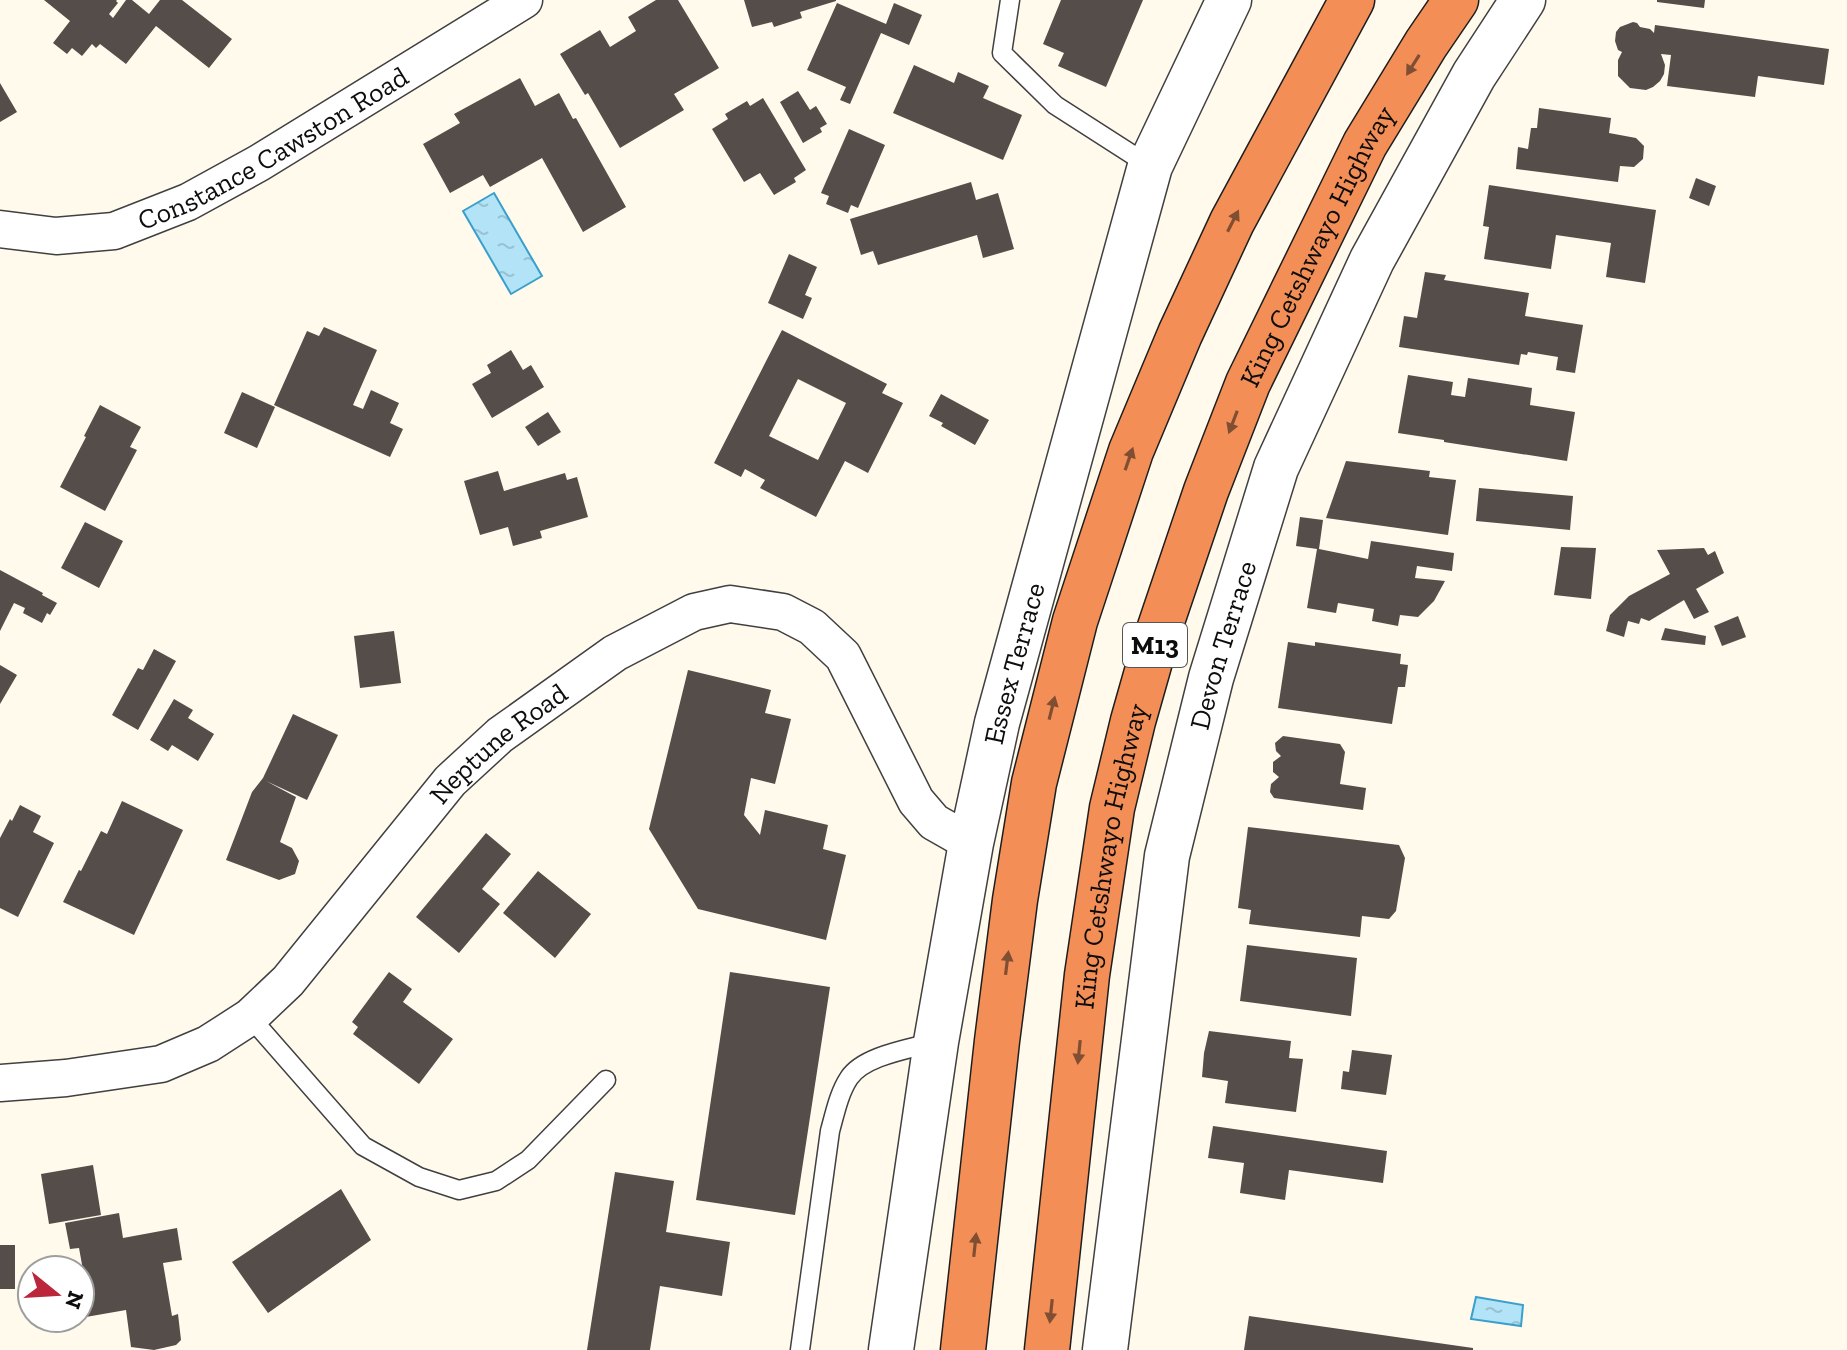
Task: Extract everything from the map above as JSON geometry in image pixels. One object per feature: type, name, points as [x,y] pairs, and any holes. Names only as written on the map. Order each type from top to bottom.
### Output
[{"type":"highway","points":[[963,1350],[1015,900],[1034,783],[1075,621],[1131,451],[1180,334],[1232,222],[1352,0]]},
{"type":"highway","name":"King Cetshwayo Highway","points":[[1047,1350],[1087,975],[1110,823],[1133,721],[1158,633],[1206,491],[1248,383],[1365,144],[1456,0]]},
{"type":"street","name":"Constance Cawston Road","points":[[0,229],[56,236],[114,231],[188,202],[259,163],[524,0]]},
{"type":"street","name":"Essex Terrace","points":[[891,1350],[936,1042],[971,843],[997,723],[1150,166],[1229,0]]},
{"type":"street","name":"Devon Terrace","points":[[1105,1350],[1167,856],[1215,663],[1276,468],[1372,260],[1474,75],[1523,0]]},
{"type":"street","name":"Neptune Road","points":[[0,1083],[66,1078],[161,1064],[208,1044],[250,1017],[288,981],[450,781],[480,753],[500,735],[615,653],[694,612],[730,604],[783,612],[812,627],[843,656],[916,801],[934,822],[971,843]]},
{"type":"lane","points":[[1010,0],[1002,53],[1055,105],[1150,166]]},
{"type":"lane","points":[[250,1017],[363,1146],[419,1177],[459,1190],[496,1181],[528,1160],[606,1080]]},
{"type":"lane","points":[[800,1350],[830,1131],[839,1100],[850,1076],[865,1062],[936,1042]]},
{"type":"water","points":[[494,193],[542,276],[511,294],[463,211]]},
{"type":"water","points":[[1476,1297],[1523,1305],[1521,1326],[1471,1319]]},
{"type":"building","points":[[44,0],[117,0],[109,14],[113,18],[126,0],[132,0],[149,14],[160,0],[182,0],[232,39],[209,68],[156,26],[126,64],[100,44],[96,48],[92,44],[82,56],[72,48],[67,54],[53,43],[70,21]]},
{"type":"building","points":[[656,0],[678,0],[719,68],[674,94],[684,110],[620,148],[588,93],[585,95],[560,54],[600,30],[610,47],[636,31],[628,17]]},
{"type":"building","points":[[744,0],[836,1],[800,12],[802,18],[774,27],[772,22],[752,27]]},
{"type":"building","points":[[1061,0],[1143,0],[1106,87],[1058,66],[1064,53],[1043,44]]},
{"type":"building","points":[[1657,0],[1705,0],[1704,8]]},
{"type":"building","points":[[837,3],[886,24],[894,3],[922,15],[909,45],[881,33],[850,104],[840,100],[846,87],[807,70]]},
{"type":"building","points":[[1633,22],[1654,33],[1655,25],[1829,49],[1824,85],[1758,76],[1755,97],[1667,86],[1671,55],[1661,54],[1665,65],[1660,81],[1646,90],[1630,88],[1618,76],[1618,60],[1622,52],[1615,41],[1620,27]]},
{"type":"building","points":[[914,65],[954,83],[958,72],[989,86],[983,98],[1022,115],[1003,160],[893,113]]},
{"type":"building","points":[[520,78],[535,106],[559,93],[626,207],[583,232],[542,158],[490,187],[483,175],[450,193],[423,144],[460,123],[454,114]]},
{"type":"building","points":[[0,83],[17,112],[0,122]]},
{"type":"building","points":[[798,91],[810,110],[816,106],[827,124],[820,128],[822,132],[803,143],[780,102]]},
{"type":"building","points":[[763,98],[806,170],[794,178],[796,182],[774,195],[760,173],[744,182],[712,129],[728,119],[725,114],[747,101],[750,106]]},
{"type":"building","points":[[1539,108],[1611,118],[1609,133],[1636,138],[1644,146],[1643,159],[1634,167],[1620,166],[1618,182],[1516,169],[1518,147],[1528,149],[1531,128],[1537,128]]},
{"type":"building","points":[[849,129],[885,145],[858,208],[851,205],[848,213],[826,204],[829,196],[821,193]]},
{"type":"building","points":[[1696,178],[1716,186],[1709,206],[1689,198]]},
{"type":"building","points":[[971,182],[976,200],[998,193],[1014,249],[983,258],[977,235],[878,265],[873,251],[861,255],[850,219]]},
{"type":"building","points":[[1489,185],[1656,210],[1645,283],[1606,277],[1611,243],[1556,235],[1551,269],[1484,259],[1489,227],[1483,226]]},
{"type":"building","points":[[789,254],[817,267],[805,295],[812,298],[803,319],[768,303]]},
{"type":"building","points":[[1425,272],[1446,275],[1444,280],[1529,293],[1525,316],[1583,325],[1575,373],[1556,370],[1558,357],[1528,352],[1527,355],[1521,354],[1519,365],[1399,347],[1404,316],[1417,318]]},
{"type":"building","points":[[324,327],[377,350],[353,405],[363,409],[371,390],[399,403],[390,423],[403,429],[390,457],[274,405],[307,331],[319,336]]},
{"type":"building","points":[[782,330],[887,384],[882,393],[903,403],[868,473],[845,461],[816,517],[760,488],[765,480],[745,469],[741,477],[714,463]],"holes":[[[798,379],[846,403],[818,460],[769,436]]]},
{"type":"building","points":[[511,350],[523,370],[531,365],[544,387],[492,418],[472,384],[491,373],[487,365]]},
{"type":"building","points":[[1408,375],[1453,382],[1451,395],[1465,397],[1468,378],[1532,388],[1530,405],[1575,412],[1567,461],[1398,433]]},
{"type":"building","points":[[242,392],[275,407],[257,448],[224,433]]},
{"type":"building","points":[[941,394],[989,420],[975,445],[929,416]]},
{"type":"building","points":[[100,405],[141,427],[130,447],[137,450],[105,511],[60,487]]},
{"type":"building","points":[[548,412],[561,432],[538,446],[525,427]]},
{"type":"building","points":[[1346,461],[1430,471],[1429,477],[1456,480],[1448,535],[1326,518]]},
{"type":"building","points":[[498,471],[504,491],[565,473],[567,480],[577,477],[588,517],[540,531],[542,538],[513,546],[508,527],[480,535],[464,481]]},
{"type":"building","points":[[1479,488],[1573,496],[1570,530],[1476,521]]},
{"type":"building","points":[[1300,517],[1323,520],[1319,549],[1368,559],[1371,541],[1454,553],[1452,571],[1417,566],[1415,578],[1445,581],[1434,601],[1418,617],[1400,615],[1398,626],[1372,621],[1374,609],[1338,603],[1336,613],[1307,608],[1317,549],[1296,546]]},
{"type":"building","points":[[85,522],[123,541],[99,588],[61,568]]},
{"type":"building","points":[[1561,547],[1596,548],[1591,599],[1554,595]]},
{"type":"building","points":[[1704,548],[1708,555],[1715,551],[1724,573],[1696,589],[1709,612],[1694,619],[1684,600],[1649,621],[1641,618],[1639,624],[1628,621],[1624,637],[1606,631],[1610,615],[1629,596],[1670,574],[1657,550]]},
{"type":"building","points":[[0,570],[57,603],[42,623],[23,613],[25,608],[14,603],[0,631]]},
{"type":"building","points":[[1738,616],[1746,637],[1722,646],[1714,626]]},
{"type":"building","points":[[1665,628],[1706,636],[1705,645],[1661,640]]},
{"type":"building","points":[[394,631],[401,683],[360,688],[354,636]]},
{"type":"building","points":[[1288,642],[1315,646],[1315,642],[1401,654],[1400,664],[1408,665],[1405,687],[1398,687],[1392,724],[1278,708]]},
{"type":"building","points":[[154,649],[176,661],[138,730],[112,715],[138,668],[143,670]]},
{"type":"building","points":[[0,665],[17,675],[0,704]]},
{"type":"building","points":[[688,670],[771,690],[765,713],[791,719],[775,784],[751,778],[744,815],[760,835],[765,810],[828,825],[823,849],[846,855],[826,940],[698,909],[649,829]]},
{"type":"building","points":[[174,699],[193,710],[188,718],[214,734],[198,761],[172,745],[168,751],[150,740]]},
{"type":"building","points":[[293,714],[338,735],[307,800],[266,781],[296,797],[280,842],[292,848],[299,861],[295,874],[279,880],[226,860],[252,792],[263,778]]},
{"type":"building","points":[[1283,736],[1340,744],[1345,752],[1340,784],[1366,788],[1363,810],[1274,798],[1270,792],[1271,784],[1279,777],[1273,772],[1273,762],[1281,756],[1276,751],[1275,743]]},
{"type":"building","points":[[122,801],[183,830],[134,935],[63,902],[101,831],[107,834]]},
{"type":"building","points":[[20,805],[41,816],[33,832],[54,843],[18,917],[0,908],[0,838]]},
{"type":"building","points":[[1248,827],[1399,845],[1405,858],[1396,911],[1389,919],[1362,916],[1360,937],[1249,924],[1251,910],[1238,908]]},
{"type":"building","points":[[486,833],[511,854],[482,889],[500,904],[459,953],[416,917]]},
{"type":"building","points":[[538,871],[591,914],[555,958],[503,913]]},
{"type":"building","points":[[1247,945],[1357,958],[1351,1016],[1240,1001]]},
{"type":"building","points":[[389,972],[412,989],[403,1002],[453,1039],[419,1084],[353,1034],[358,1027],[352,1022]]},
{"type":"building","points":[[730,972],[830,987],[795,1215],[696,1200]]},
{"type":"building","points":[[1209,1031],[1291,1041],[1289,1058],[1303,1059],[1296,1112],[1225,1103],[1228,1081],[1202,1077]]},
{"type":"building","points":[[1352,1050],[1392,1055],[1386,1095],[1341,1089],[1343,1071],[1349,1072]]},
{"type":"building","points":[[1213,1126],[1387,1151],[1383,1183],[1289,1170],[1285,1200],[1240,1193],[1244,1163],[1208,1158]]},
{"type":"building","points":[[93,1165],[101,1215],[49,1224],[41,1174]]},
{"type":"building","points":[[615,1172],[674,1181],[666,1232],[730,1242],[722,1296],[660,1286],[650,1350],[587,1350]]},
{"type":"building","points":[[341,1189],[371,1240],[268,1313],[232,1262]]},
{"type":"building","points":[[119,1213],[123,1238],[177,1228],[182,1260],[163,1263],[172,1316],[178,1314],[181,1340],[176,1345],[154,1350],[131,1347],[126,1310],[96,1315],[96,1254],[80,1254],[79,1248],[70,1249],[65,1223]]},
{"type":"building","points":[[0,1245],[15,1245],[15,1289],[0,1289]]},
{"type":"building","points":[[1249,1316],[1473,1348],[1473,1350],[1244,1350]]}]
